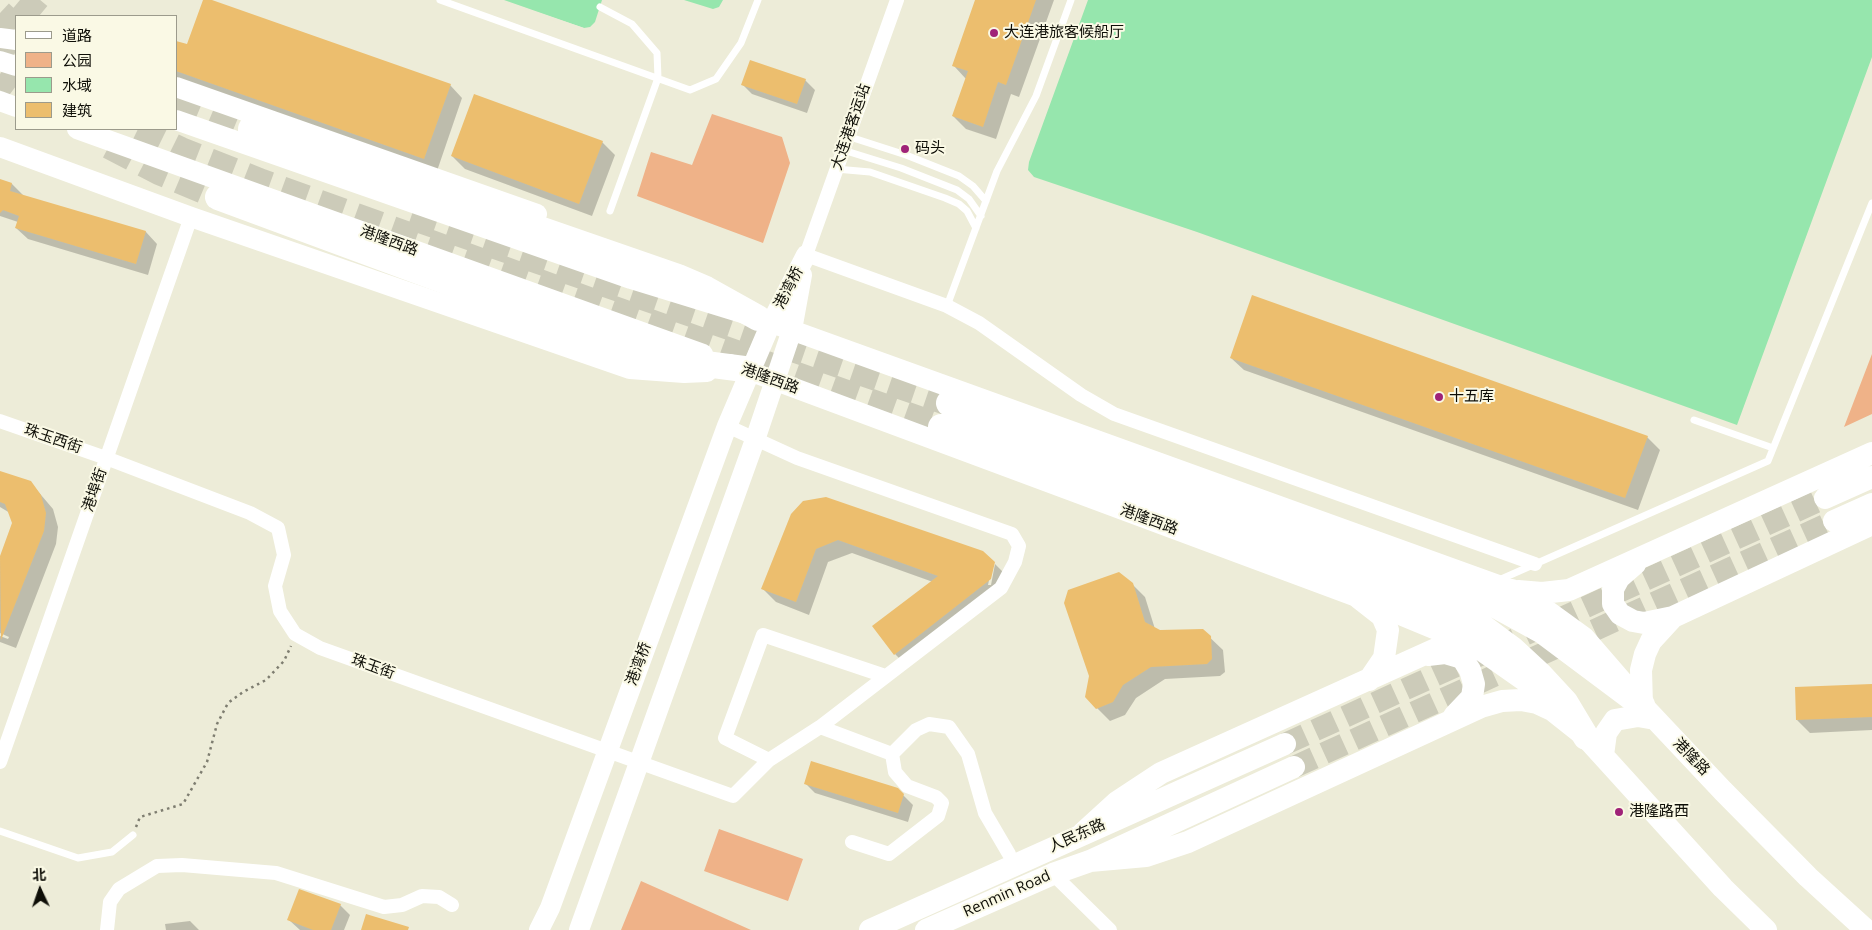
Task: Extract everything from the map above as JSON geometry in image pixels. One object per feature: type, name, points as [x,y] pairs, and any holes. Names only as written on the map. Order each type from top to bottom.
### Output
[{"type":"highway","points":[[251,129],[678,277],[764,320]]},
{"type":"highway","points":[[218,197],[594,336],[690,362],[748,370]]},
{"type":"highway","points":[[949,403],[1499,592],[1543,631],[1648,712]]},
{"type":"highway","points":[[941,427],[1451,612],[1482,627],[1513,650],[1540,674],[1565,702],[1595,746]]},
{"type":"main road","points":[[0,38],[15,40]]},
{"type":"main road","points":[[0,61],[15,66]]},
{"type":"main road","points":[[178,88],[698,273],[732,293],[764,320]]},
{"type":"main road","points":[[0,101],[15,107]]},
{"type":"main road","points":[[178,121],[631,279],[764,320],[1464,571],[1482,587],[1499,592],[1542,593],[1569,590],[1872,453]]},
{"type":"main road","name":"港隆西路","points":[[80,130],[748,370],[1359,598],[1458,639]]},
{"type":"main road","points":[[0,147],[191,217],[630,370],[684,373],[748,370]]},
{"type":"main road","name":"港湾桥","points":[[539,930],[550,908],[748,370],[764,320],[806,255]]},
{"type":"main road","name":"港湾桥","points":[[579,930],[756,437],[792,330],[806,255]]},
{"type":"main road","points":[[1825,498],[1872,477]]},
{"type":"main road","points":[[1834,521],[1872,504]]},
{"type":"main road","points":[[1645,556],[1619,578],[1613,589],[1613,604],[1620,614],[1633,621],[1644,623],[1673,617],[1872,524]]},
{"type":"main road","points":[[1359,598],[1382,616],[1388,630],[1384,658],[1379,669],[1369,680]]},
{"type":"main road","points":[[1595,746],[1615,720],[1638,716],[1648,712],[1641,670],[1645,654],[1651,641],[1673,617]]},
{"type":"main road","points":[[1083,833],[1117,802],[1161,773],[1458,639],[1470,642],[1531,683],[1549,698],[1595,746],[1723,888],[1766,930]]},
{"type":"main road","points":[[1422,656],[1445,653],[1462,658],[1470,670],[1474,684],[1472,697],[1440,726]]},
{"type":"main road","points":[[1090,861],[1146,856],[1188,842],[1481,707],[1502,701],[1521,700],[1552,710],[1595,746]]},
{"type":"main road","name":"港隆路","points":[[1648,712],[1808,877],[1866,930]]},
{"type":"main road","name":"人民东路","points":[[870,930],[1285,744]]},
{"type":"main road","name":"人民东路","points":[[1090,861],[1214,802],[1294,767]]},
{"type":"main road","name":"Renmin Road","points":[[926,930],[1053,874],[1090,861]]},
{"type":"street","name":"大连港客运站","points":[[806,255],[897,0]]},
{"type":"street","name":"港埠街","points":[[0,762],[191,217]]},
{"type":"street","points":[[806,255],[948,306],[979,323],[1081,395],[1114,414],[1535,564]]},
{"type":"street","name":"珠玉西街","points":[[0,421],[106,458]]},
{"type":"street","points":[[727,426],[756,437],[797,458],[1012,534],[1019,546],[1015,562],[1001,588],[820,727],[769,760],[725,738],[763,635],[885,676]]},
{"type":"street","name":"珠玉街","points":[[106,458],[250,513],[278,528],[284,554],[275,586],[280,611],[295,634],[320,648],[733,796],[769,760]]},
{"type":"street","points":[[892,754],[916,730],[929,724],[950,727],[968,754],[985,813],[1009,854]]},
{"type":"street","points":[[820,727],[892,754]]},
{"type":"street","points":[[852,842],[889,854],[938,816],[942,803],[936,797],[907,786],[895,772],[892,754]]},
{"type":"street","points":[[107,930],[110,902],[119,889],[157,866],[182,865],[276,873],[384,907],[402,905],[422,896],[439,897],[452,905]]},
{"type":"street","points":[[1053,874],[1110,930]]},
{"type":"lane","points":[[440,0],[690,90],[716,79],[741,43],[758,0]]},
{"type":"lane","points":[[948,306],[997,171],[1036,96],[1071,0]]},
{"type":"lane","points":[[600,7],[632,24],[657,53],[658,78],[610,211]]},
{"type":"lane","points":[[848,136],[906,155],[959,176],[973,186],[986,201]]},
{"type":"lane","points":[[843,150],[887,163],[958,190],[970,199],[980,216]]},
{"type":"lane","points":[[836,169],[870,172],[945,198],[967,211],[976,228]]},
{"type":"lane","points":[[1499,592],[1535,564],[1768,461],[1872,203]]},
{"type":"lane","points":[[1694,420],[1773,448]]},
{"type":"lane","points":[[0,831],[78,858],[112,852],[133,835]]},
{"type":"path","points":[[133,835],[140,817],[183,804],[208,762],[217,724],[228,703],[242,692],[266,680],[284,661],[295,634]]},
{"type":"green space","points":[[712,114],[782,137],[790,163],[763,243],[637,196],[651,152],[692,165]]},
{"type":"green space","points":[[1872,354],[1872,414],[1844,427]]},
{"type":"green space","points":[[719,829],[803,859],[788,901],[704,871]]},
{"type":"green space","points":[[641,881],[751,930],[621,930]]},
{"type":"water","points":[[504,0],[602,0],[595,22],[590,27],[584,28]]},
{"type":"water","points":[[684,0],[723,0],[719,7],[713,9]]},
{"type":"water","points":[[1088,0],[1872,0],[1872,57],[1737,425],[1197,232],[1034,177],[1028,170],[1029,162]]},
{"type":"pier","points":[[501,0],[584,28],[583,31],[503,2]]},
{"type":"building","points":[[203,0],[212,0],[451,84],[424,159],[178,72],[178,42],[187,44]]},
{"type":"building","name":"大连港旅客候船厅","points":[[975,0],[1036,0],[1006,85],[998,82],[983,127],[952,116],[968,71],[952,66]]},
{"type":"building","points":[[750,60],[806,79],[797,104],[741,85]]},
{"type":"building","points":[[474,94],[603,141],[579,204],[451,156]]},
{"type":"building","points":[[0,179],[12,183],[10,191],[146,231],[136,264],[15,228],[19,216],[3,210],[0,213]]},
{"type":"building","name":"十五库","points":[[1252,295],[1648,436],[1625,498],[1230,358]]},
{"type":"building","points":[[0,471],[31,481],[41,495],[46,513],[44,531],[1,640],[0,556],[12,523],[5,504],[0,502]]},
{"type":"building","points":[[826,497],[983,551],[995,562],[991,579],[894,655],[872,626],[938,576],[838,540],[816,549],[796,602],[761,589],[791,514],[803,501]]},
{"type":"building","points":[[1119,572],[1133,583],[1145,622],[1160,630],[1203,629],[1211,636],[1212,659],[1207,664],[1151,667],[1123,685],[1113,702],[1096,709],[1085,697],[1089,676],[1064,603],[1068,590]]},
{"type":"building","points":[[1872,684],[1872,717],[1796,720],[1795,687]]},
{"type":"building","points":[[811,761],[898,788],[904,794],[898,813],[804,784]]},
{"type":"building","points":[[299,889],[341,904],[331,930],[313,930],[287,920]]},
{"type":"building","points":[[366,914],[409,927],[408,930],[361,930]]},
{"type":"tunnel","points":[[20,0],[38,15]]},
{"type":"tunnel","points":[[0,13],[15,27]]},
{"type":"tunnel","points":[[0,38],[15,51]]},
{"type":"tunnel","points":[[0,74],[15,85]]},
{"type":"tunnel","points":[[178,99],[251,129]]},
{"type":"tunnel","points":[[140,130],[181,150],[262,182],[941,427]]},
{"type":"tunnel","points":[[109,146],[159,172],[218,197]]},
{"type":"tunnel","points":[[411,217],[949,403]]},
{"type":"tunnel","points":[[1285,744],[1825,498]]},
{"type":"tunnel","points":[[1294,767],[1834,521]]},
{"type":"place","name":"大连港旅客候船厅","points":[[994,33]]},
{"type":"place","name":"码头","points":[[905,149]]},
{"type":"place","name":"十五库","points":[[1439,397]]},
{"type":"place","name":"港隆路西","points":[[1619,812]]}]
